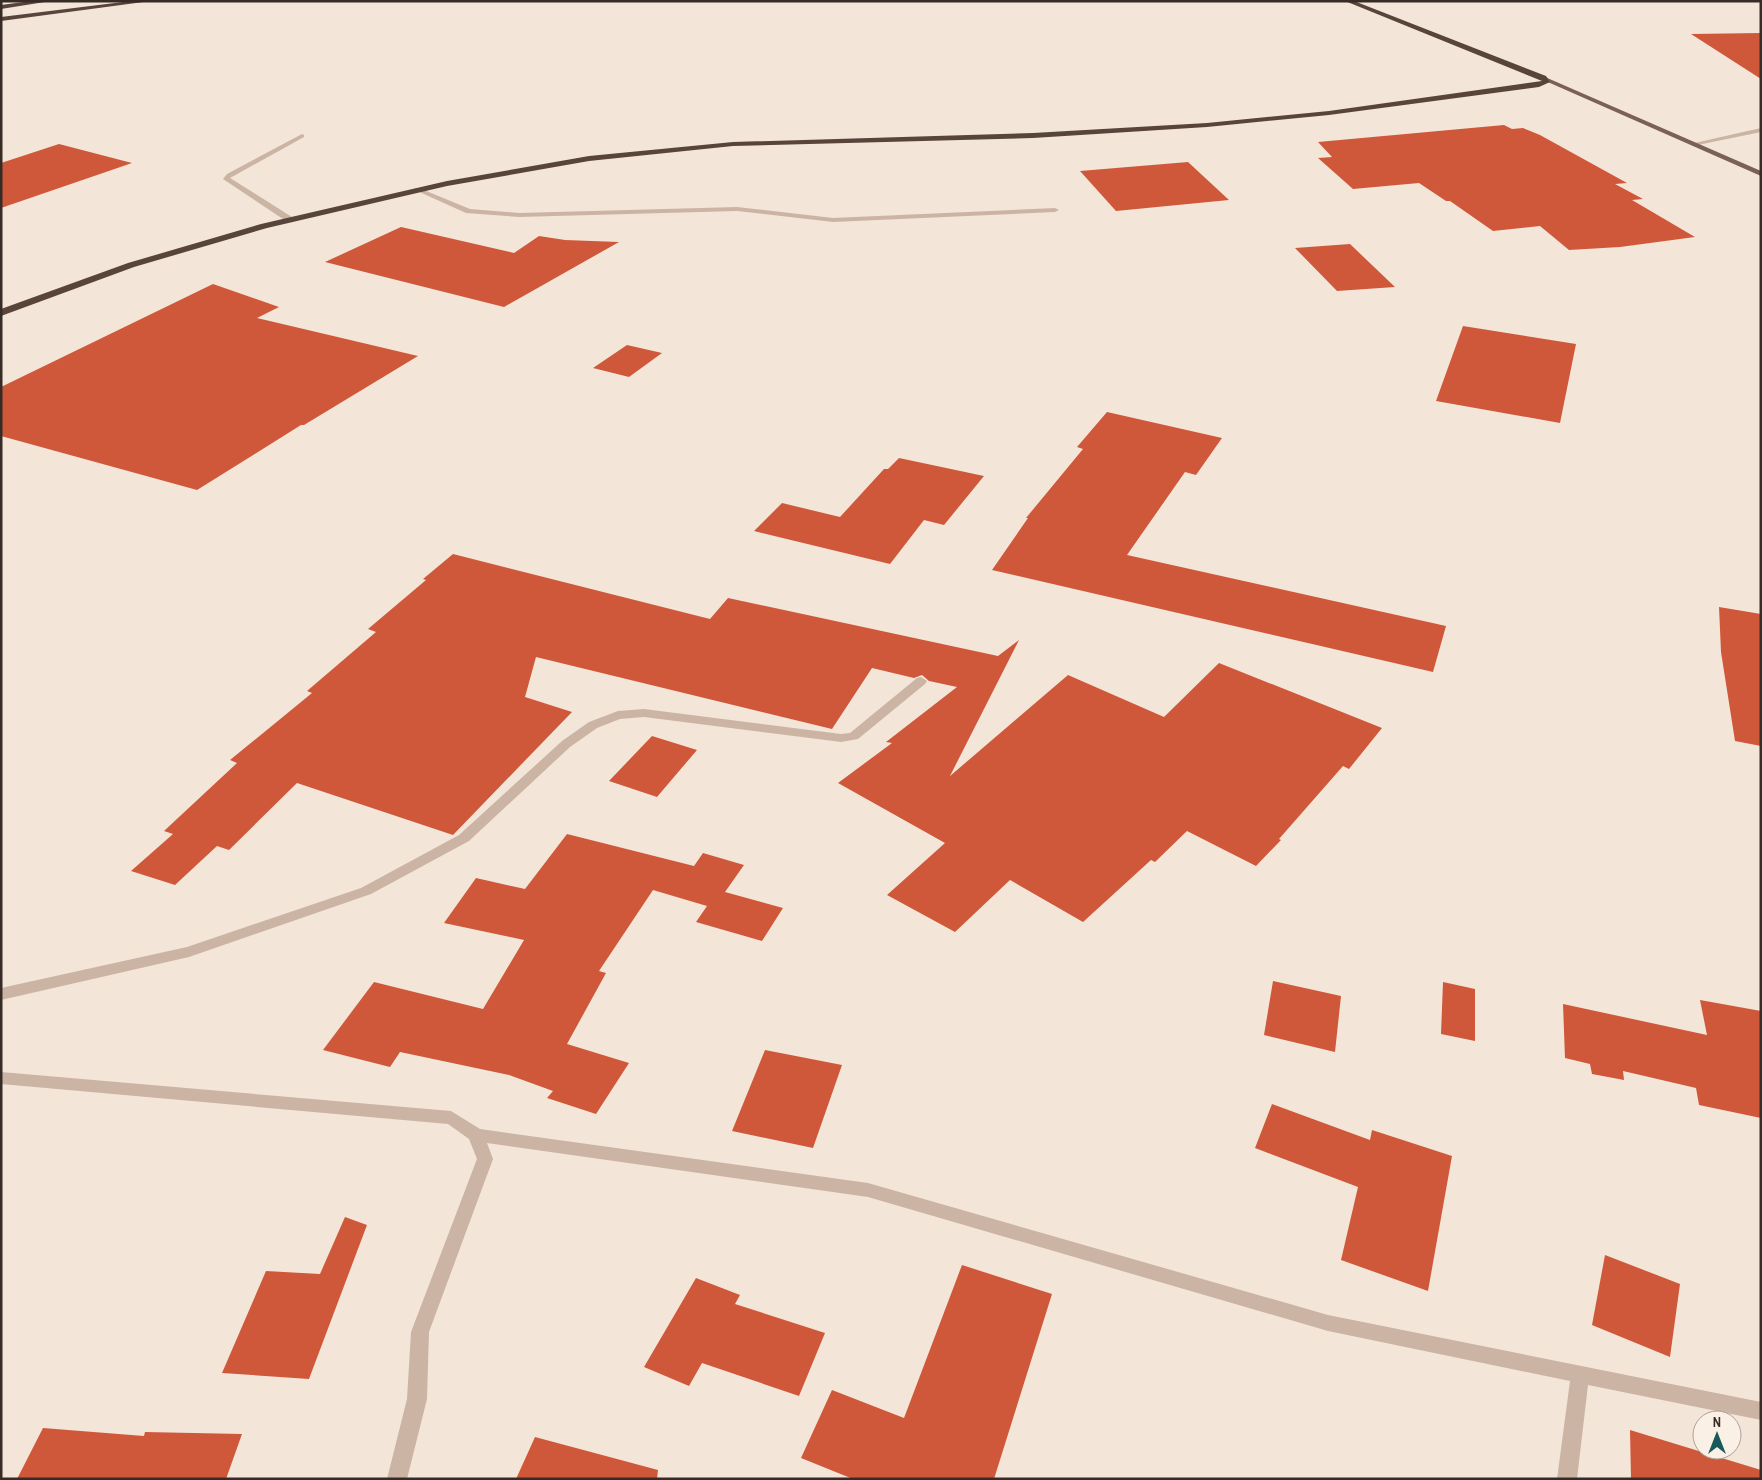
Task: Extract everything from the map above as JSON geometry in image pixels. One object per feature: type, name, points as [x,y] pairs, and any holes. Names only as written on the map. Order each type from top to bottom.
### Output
[{"type":"highway","points":[[1,7],[48,1]]},
{"type":"highway","points":[[1,19],[148,1]]},
{"type":"highway","points":[[1,312],[123,267],[288,219],[417,189],[491,174],[569,162],[733,144],[1139,130],[1329,113],[1479,91],[1539,85],[1546,82],[1543,78],[1348,1]]},
{"type":"highway","points":[[1487,57],[1504,72]]},
{"type":"highway","points":[[1479,91],[1496,83]]},
{"type":"main road","points":[[1543,78],[1761,174]]},
{"type":"street","points":[[1693,144],[1732,138],[1761,130]]},
{"type":"street","points":[[288,219],[226,179],[229,175],[302,136]]},
{"type":"street","points":[[417,189],[469,211],[519,215],[737,209],[833,220],[1055,210]]},
{"type":"street","points":[[1,994],[189,952],[366,892],[464,838],[566,744],[592,724],[618,715],[644,713],[841,738],[854,736],[921,682]]},
{"type":"street","points":[[1,1078],[451,1118],[476,1135],[868,1190],[1328,1323],[1761,1411]]},
{"type":"street","points":[[397,1479],[417,1399],[420,1332],[485,1159],[476,1135]]},
{"type":"street","points":[[1567,1479],[1580,1375]]},
{"type":"building","points":[[1761,33],[1761,79],[1691,34]]},
{"type":"building","points":[[1504,125],[1512,129],[1523,128],[1540,135],[1627,183],[1615,184],[1643,199],[1632,200],[1695,237],[1620,247],[1569,250],[1540,226],[1493,231],[1450,201],[1446,201],[1419,183],[1353,189],[1318,158],[1332,157],[1318,142]]},
{"type":"building","points":[[59,144],[132,163],[1,208],[1,163]]},
{"type":"building","points":[[1188,162],[1229,200],[1116,211],[1080,171]]},
{"type":"building","points":[[401,227],[514,253],[539,236],[565,240],[619,242],[504,307],[325,262]]},
{"type":"building","points":[[1350,244],[1395,287],[1337,291],[1295,248]]},
{"type":"building","points":[[213,284],[279,307],[257,318],[418,356],[304,425],[301,425],[197,490],[1,436],[1,387]]},
{"type":"building","points":[[1463,326],[1576,344],[1560,423],[1436,401]]},
{"type":"building","points":[[627,345],[662,353],[629,377],[593,368]]},
{"type":"building","points":[[1107,412],[1222,438],[1196,475],[1185,472],[1127,555],[1446,626],[1433,672],[992,570],[1028,518],[1026,518],[1083,449],[1077,447]]},
{"type":"building","points":[[899,458],[984,476],[944,525],[924,520],[890,564],[754,531],[782,503],[840,517],[884,469],[888,469]]},
{"type":"building","points":[[453,554],[710,619],[728,598],[998,656],[1019,640],[950,776],[1068,675],[1164,717],[1219,663],[1382,728],[1349,769],[1343,766],[1279,839],[1281,840],[1256,866],[1187,831],[1155,862],[1151,860],[1083,922],[1010,880],[955,932],[887,895],[945,843],[838,783],[892,743],[886,742],[957,687],[929,681],[922,675],[914,678],[872,668],[832,729],[536,657],[525,697],[572,712],[453,835],[297,783],[229,850],[217,846],[175,885],[131,871],[173,834],[164,831],[237,763],[230,760],[312,693],[307,691],[376,632],[368,629],[426,580],[423,579]]},
{"type":"building","points":[[1719,607],[1761,614],[1761,746],[1735,741],[1721,652]]},
{"type":"building","points":[[652,736],[697,750],[657,797],[609,781]]},
{"type":"building","points":[[567,834],[694,866],[703,853],[744,865],[725,892],[783,908],[762,941],[696,922],[707,906],[653,890],[599,971],[606,973],[567,1044],[629,1063],[596,1114],[547,1098],[553,1091],[509,1075],[400,1052],[390,1067],[323,1050],[374,982],[483,1009],[524,940],[444,923],[476,878],[525,889]]},
{"type":"building","points":[[1273,981],[1341,996],[1335,1052],[1264,1035]]},
{"type":"building","points":[[1443,982],[1475,989],[1475,1041],[1441,1034]]},
{"type":"building","points":[[1700,1000],[1761,1011],[1761,1118],[1699,1105],[1696,1088],[1623,1071],[1624,1080],[1592,1074],[1590,1064],[1565,1058],[1563,1004],[1707,1035]]},
{"type":"building","points":[[765,1050],[842,1065],[813,1148],[732,1131]]},
{"type":"building","points":[[1272,1104],[1370,1140],[1372,1130],[1452,1156],[1428,1291],[1341,1260],[1358,1187],[1255,1148]]},
{"type":"building","points":[[345,1217],[367,1225],[309,1379],[222,1373],[266,1271],[320,1274]]},
{"type":"building","points":[[1605,1255],[1680,1284],[1670,1357],[1592,1325]]},
{"type":"building","points":[[962,1265],[1052,1294],[994,1479],[853,1479],[801,1458],[832,1390],[904,1418]]},
{"type":"building","points":[[696,1278],[740,1295],[735,1304],[825,1333],[799,1396],[702,1363],[689,1386],[644,1367]]},
{"type":"building","points":[[43,1428],[144,1436],[145,1432],[242,1434],[226,1479],[17,1479]]},
{"type":"building","points":[[1630,1430],[1692,1449],[1692,1460],[1728,1460],[1761,1470],[1761,1479],[1631,1479]]},
{"type":"building","points":[[535,1437],[658,1470],[657,1479],[516,1479]]}]
